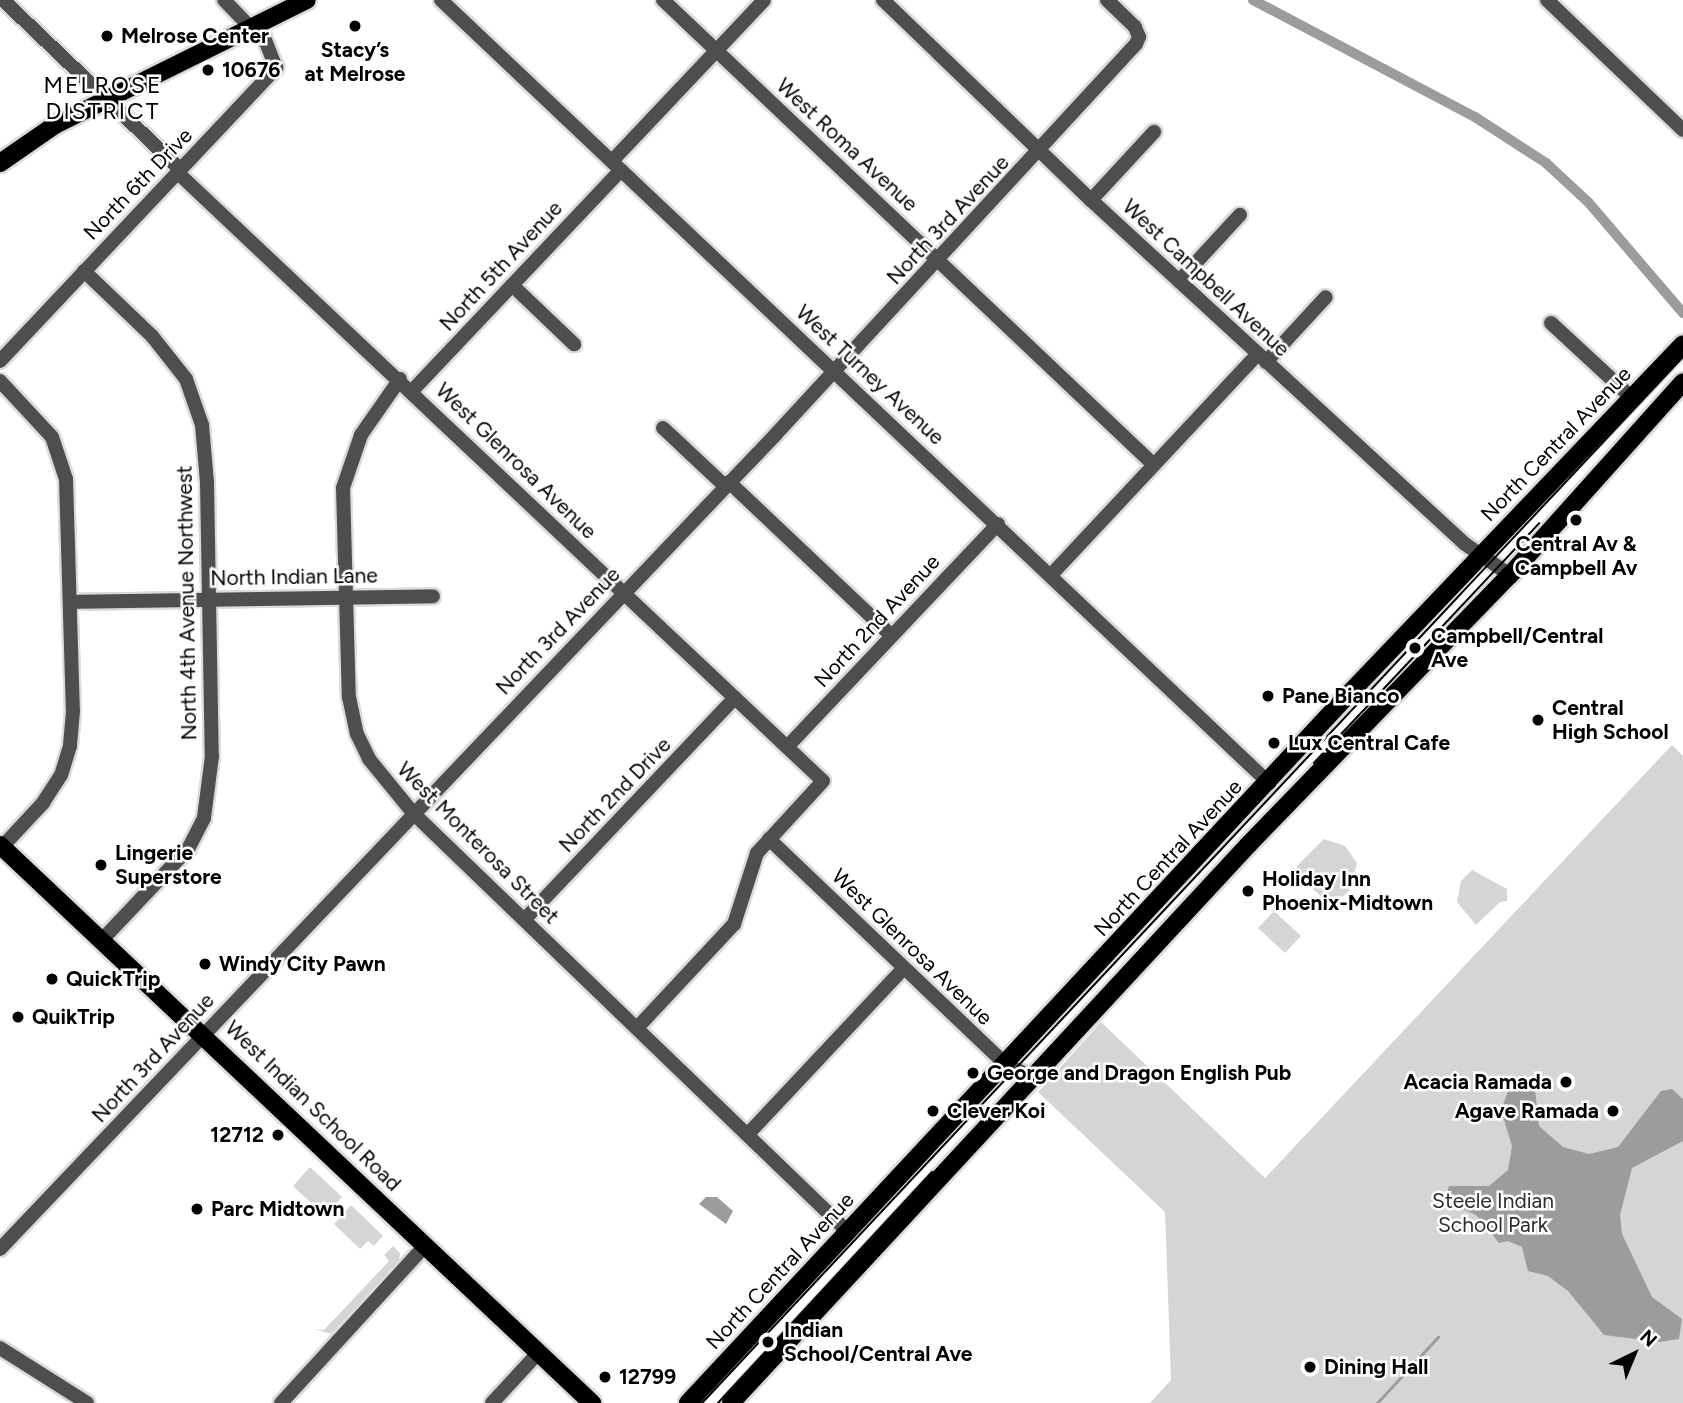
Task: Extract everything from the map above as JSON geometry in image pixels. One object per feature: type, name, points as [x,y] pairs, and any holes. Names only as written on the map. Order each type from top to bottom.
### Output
[{"type":"main road","points":[[0,163],[55,125],[256,28],[307,0]]},
{"type":"main road","name":"North Central Avenue","points":[[688,1403],[1479,556],[1683,344]]},
{"type":"main road","points":[[732,1403],[1249,844],[1510,575],[1683,382]]},
{"type":"main road","name":"West Indian School Road","points":[[1,846],[204,1034],[592,1403]]},
{"type":"street","name":"West Glenrosa Avenue","points":[[3,0],[107,98],[179,172],[822,781],[769,839],[1006,1065],[1033,1077]]},
{"type":"street","points":[[224,0],[256,28]]},
{"type":"street","name":"West Turney Avenue","points":[[441,0],[1269,783]]},
{"type":"street","name":"West Roma Avenue","points":[[663,0],[1154,465]]},
{"type":"street","name":"North 5th Avenue","points":[[412,391],[512,285],[764,0]]},
{"type":"street","name":"West Campbell Avenue","points":[[883,0],[1040,152],[1262,358],[1479,556],[1510,575]]},
{"type":"street","name":"North 3rd Avenue","points":[[0,1249],[1040,152],[1139,37],[1135,27],[1107,0]]},
{"type":"street","points":[[1547,0],[1683,130]]},
{"type":"street","name":"North 6th Drive","points":[[0,361],[276,68],[256,28]]},
{"type":"street","points":[[1091,200],[1154,132]]},
{"type":"street","points":[[1179,281],[1240,215]]},
{"type":"street","name":"North 4th Avenue Northwest","points":[[84,271],[174,362],[197,403],[206,482],[212,756],[204,818],[188,849],[102,940]]},
{"type":"street","points":[[512,285],[574,344]]},
{"type":"street","points":[[1051,575],[1154,465],[1326,297]]},
{"type":"street","points":[[1551,323],[1632,398]]},
{"type":"street","name":"West Monterosa Street","points":[[400,379],[361,435],[343,488],[349,697],[357,734],[381,778],[413,813],[848,1231]]},
{"type":"street","points":[[0,381],[52,437],[66,479],[71,603],[70,746],[49,794],[1,846]]},
{"type":"street","points":[[663,428],[892,636]]},
{"type":"street","name":"North 2nd Avenue","points":[[787,747],[998,524]]},
{"type":"street","name":"North Indian Lane","points":[[71,603],[433,596]]},
{"type":"street","name":"North 2nd Drive","points":[[525,919],[735,698]]},
{"type":"street","points":[[638,1027],[734,924],[751,867],[769,839]]},
{"type":"street","points":[[749,1133],[904,968]]},
{"type":"street","points":[[281,1403],[426,1245]]},
{"type":"street","points":[[0,1348],[87,1403]]},
{"type":"street","points":[[492,1403],[539,1352]]},
{"type":"green space","name":"Steele Indian School Park","points":[[1672,745],[1683,756],[1683,1403],[1150,1403],[1171,1380],[1165,1212],[1038,1092],[1101,1022],[1265,1178]]},
{"type":"green space","points":[[1324,839],[1345,846],[1357,863],[1349,891],[1332,906],[1297,875],[1297,866]]},
{"type":"green space","points":[[1472,870],[1507,889],[1507,901],[1500,902],[1476,925],[1457,902],[1461,881]]},
{"type":"green space","points":[[1274,911],[1301,936],[1285,953],[1258,928]]},
{"type":"green space","points":[[310,1167],[342,1197],[325,1216],[293,1186]]},
{"type":"green space","points":[[351,1205],[383,1236],[374,1246],[368,1241],[360,1249],[334,1224]]},
{"type":"green space","points":[[393,1246],[400,1253],[399,1261],[331,1334],[315,1329],[324,1330],[389,1261],[384,1255]]},
{"type":"shaded area","points":[[1521,1075],[1534,1080],[1539,1126],[1563,1147],[1589,1154],[1618,1147],[1661,1091],[1672,1089],[1683,1099],[1683,1141],[1632,1168],[1620,1215],[1622,1234],[1652,1297],[1682,1319],[1679,1339],[1660,1342],[1604,1335],[1568,1291],[1548,1276],[1528,1271],[1522,1247],[1508,1241],[1499,1243],[1476,1215],[1445,1201],[1449,1186],[1489,1186],[1508,1170],[1512,1146],[1501,1110],[1510,1086]]},
{"type":"shaded area","points":[[706,1197],[717,1197],[733,1211],[726,1224],[699,1204]]},
{"type":"waterway","points":[[1253,0],[1475,117],[1546,163],[1589,203],[1683,313]]},
{"type":"waterway","points":[[1377,1403],[1438,1337]]},
{"type":"tram line","points":[[702,1403],[1683,357]]},
{"type":"tram line","points":[[1314,763],[1539,523]]},
{"type":"tram line","points":[[718,1403],[932,1172]]},
{"type":"place","name":"Stacy’s at Melrose","points":[[355,26]]},
{"type":"place","name":"Melrose Center","points":[[107,36]]},
{"type":"place","name":"10676","points":[[208,70]]},
{"type":"place","name":"Central Av & Campbell Av","points":[[1576,520]]},
{"type":"place","name":"Campbell/Central Ave","points":[[1415,648]]},
{"type":"place","name":"Pane Bianco","points":[[1268,696]]},
{"type":"place","name":"Central High School","points":[[1538,720]]},
{"type":"place","name":"Lux Central Cafe","points":[[1274,743]]},
{"type":"place","name":"Lingerie Superstore","points":[[101,865]]},
{"type":"place","name":"Holiday Inn Phoenix-Midtown","points":[[1248,891]]},
{"type":"place","name":"Windy City Pawn","points":[[205,964]]},
{"type":"place","name":"QuickTrip","points":[[52,979]]},
{"type":"place","name":"QuikTrip","points":[[18,1017]]},
{"type":"place","name":"George and Dragon English Pub","points":[[973,1073]]},
{"type":"place","name":"Acacia Ramada","points":[[1566,1082]]},
{"type":"place","name":"Clever Koi","points":[[933,1111]]},
{"type":"place","name":"Agave Ramada","points":[[1613,1111]]},
{"type":"place","name":"12712","points":[[278,1135]]},
{"type":"place","name":"Parc Midtown","points":[[197,1209]]},
{"type":"place","name":"Indian School/Central Ave","points":[[768,1342]]},
{"type":"place","name":"Dining Hall","points":[[1310,1367]]},
{"type":"place","name":"12799","points":[[605,1377]]},
{"type":"district","name":"MELROSE DISTRICT","points":[[103,98]]}]
